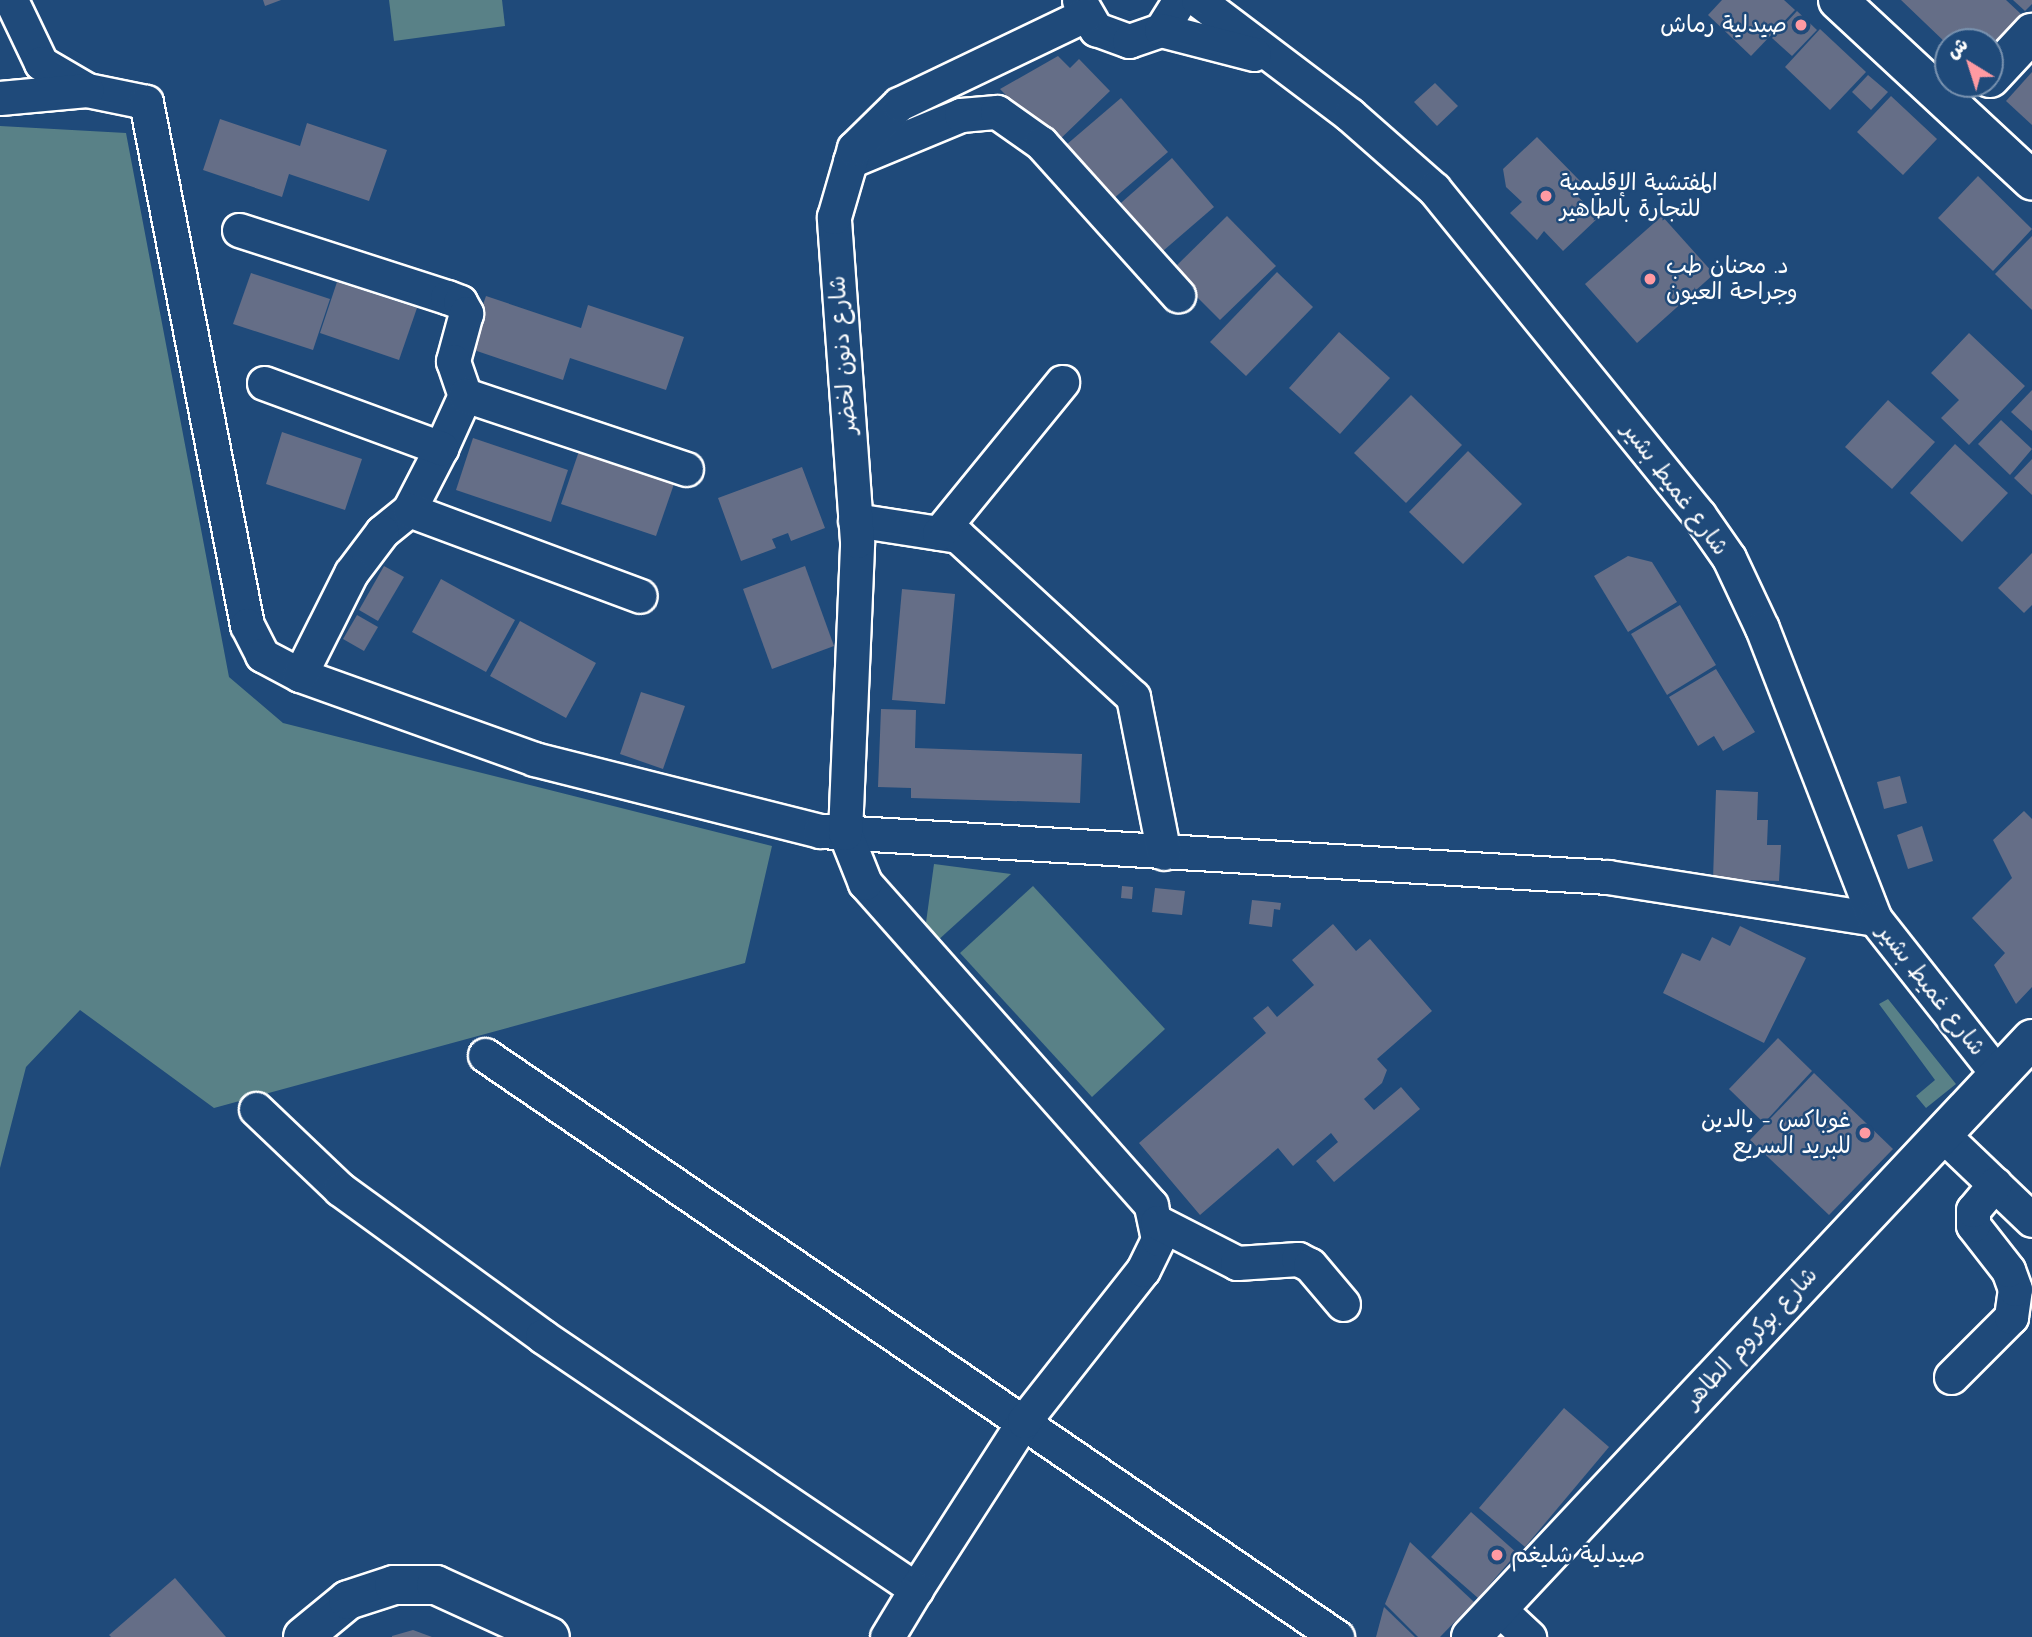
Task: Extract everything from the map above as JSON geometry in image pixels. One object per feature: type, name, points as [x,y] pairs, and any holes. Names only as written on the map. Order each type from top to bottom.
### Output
[{"type":"main road","points":[[1838,0],[1934,70]]},
{"type":"main road","points":[[2004,63],[2032,33]]},
{"type":"main road","points":[[1972,98],[2032,180]]},
{"type":"main road","name":"شارع بوكروم الطاهر","points":[[1471,1637],[1500,1610],[2032,1039]]},
{"type":"main road","points":[[303,1637],[348,1600],[394,1585],[436,1585],[550,1637]]},
{"type":"street","points":[[11,0],[41,63],[87,90]]},
{"type":"street","points":[[1161,30],[1180,0]]},
{"type":"street","points":[[1198,0],[1273,61]]},
{"type":"street","points":[[1082,8],[1096,29],[1129,41],[1161,30],[1223,44],[1273,61]]},
{"type":"street","name":"شارع دنون لخضر","points":[[845,832],[855,520],[834,217],[854,148],[899,104],[1082,8]]},
{"type":"street","name":"شارع غميط بشير","points":[[1273,61],[1350,115],[1434,189],[1699,515],[1729,558],[1762,628],[1875,919],[1998,1075]]},
{"type":"street","points":[[0,98],[87,90],[146,102],[247,625],[262,655],[300,675],[534,759],[820,831],[1608,877],[1875,919]]},
{"type":"street","points":[[850,162],[961,115],[997,112],[1041,143],[1178,295]]},
{"type":"street","points":[[239,230],[460,302],[466,313],[453,361],[464,395],[441,448],[409,510],[382,532],[351,573],[300,675]]},
{"type":"street","points":[[939,533],[1062,382]]},
{"type":"street","points":[[264,383],[441,448]]},
{"type":"street","points":[[464,395],[685,469]]},
{"type":"street","points":[[409,510],[640,596]]},
{"type":"street","points":[[855,520],[958,536],[1133,697],[1164,853]]},
{"type":"street","points":[[845,832],[865,883],[1151,1205],[1157,1222],[1153,1256],[1024,1421],[887,1637]]},
{"type":"street","points":[[485,1055],[1337,1637]]},
{"type":"street","points":[[256,1109],[362,1206],[542,1336],[916,1589]]},
{"type":"street","points":[[1943,1135],[2032,1220]]},
{"type":"street","points":[[1951,1377],[2011,1317],[2015,1289],[2008,1270],[1973,1226],[1973,1210],[1995,1184]]},
{"type":"street","points":[[1157,1222],[1237,1262],[1298,1259],[1310,1265],[1343,1304]]},
{"type":"street","points":[[1500,1610],[1529,1637]]},
{"type":"green space","points":[[389,0],[502,0],[505,26],[394,41]]},
{"type":"green space","points":[[0,126],[126,133],[229,677],[283,723],[772,846],[745,963],[214,1108],[80,1010],[26,1067],[0,1168]]},
{"type":"green space","points":[[934,864],[1011,874],[936,942],[925,930]]},
{"type":"green space","points":[[1033,886],[1165,1029],[1092,1097],[960,953]]},
{"type":"green space","points":[[1888,999],[1956,1084],[1926,1108],[1916,1096],[1935,1080],[1879,1004]]},
{"type":"building","points":[[263,0],[281,0],[265,6]]},
{"type":"building","points":[[1722,0],[1784,0],[1795,10],[1751,56],[1708,15]]},
{"type":"building","points":[[1901,0],[2006,0],[2021,14],[2004,32],[2004,28],[1934,28],[1934,32]]},
{"type":"building","points":[[2013,0],[2032,0],[2032,4],[2025,11]]},
{"type":"building","points":[[1797,11],[1817,30],[1792,56],[1772,38]]},
{"type":"building","points":[[1820,29],[1866,72],[1830,110],[1785,67]]},
{"type":"building","points":[[1058,56],[1070,68],[1079,59],[1110,91],[1054,145],[1000,89]]},
{"type":"building","points":[[2032,72],[2032,125],[2006,101]]},
{"type":"building","points":[[1868,75],[1888,92],[1871,110],[1852,92]]},
{"type":"building","points":[[1435,83],[1458,106],[1437,126],[1414,102]]},
{"type":"building","points":[[1891,96],[1937,139],[1903,175],[1857,132]]},
{"type":"building","points":[[1121,98],[1168,152],[1106,205],[1059,151]]},
{"type":"building","points":[[220,119],[300,146],[307,123],[387,150],[369,201],[289,174],[282,197],[203,170]]},
{"type":"building","name":"المفتشية الإقليمية للتجارة بالطاهير","points":[[1537,137],[1580,181],[1571,190],[1599,217],[1563,251],[1544,231],[1537,240],[1510,213],[1522,202],[1506,187],[1503,169]]},
{"type":"building","points":[[1172,158],[1214,207],[1156,257],[1114,209]]},
{"type":"building","points":[[1978,176],[2032,229],[1993,271],[1938,218]]},
{"type":"building","points":[[1227,216],[1276,266],[1220,320],[1171,271]]},
{"type":"building","name":"د. محنان طب وجراحة العيون","points":[[1662,216],[1714,274],[1637,343],[1585,284]]},
{"type":"building","points":[[2032,236],[2032,310],[1995,274]]},
{"type":"building","points":[[1277,272],[1313,307],[1246,376],[1210,342]]},
{"type":"building","points":[[251,273],[330,299],[313,350],[233,324]]},
{"type":"building","points":[[337,282],[417,308],[399,360],[320,333]]},
{"type":"building","points":[[486,296],[581,328],[588,305],[684,337],[666,390],[570,358],[563,380],[468,348]]},
{"type":"building","points":[[1339,332],[1390,378],[1340,434],[1289,388]]},
{"type":"building","points":[[1969,333],[2025,386],[1969,445],[1941,418],[1959,400],[1931,373]]},
{"type":"building","points":[[2032,390],[2032,431],[2011,412]]},
{"type":"building","points":[[1411,395],[1462,445],[1406,503],[1354,453]]},
{"type":"building","points":[[1888,400],[1935,442],[1892,489],[1845,447]]},
{"type":"building","points":[[2001,420],[2032,449],[2010,475],[1978,444]]},
{"type":"building","points":[[282,432],[362,459],[345,510],[266,484]]},
{"type":"building","points":[[473,438],[568,470],[551,522],[456,490]]},
{"type":"building","points":[[1955,444],[2008,493],[1962,542],[1910,493]]},
{"type":"building","points":[[579,451],[674,484],[656,536],[561,504]]},
{"type":"building","points":[[1468,451],[1522,504],[1463,564],[1409,512]]},
{"type":"building","points":[[2032,459],[2032,495],[2014,478]]},
{"type":"building","points":[[802,467],[825,528],[791,541],[788,533],[772,539],[776,548],[741,561],[718,498]]},
{"type":"building","points":[[2032,553],[2032,605],[2024,613],[1998,588]]},
{"type":"building","points":[[1628,556],[1652,562],[1677,602],[1628,632],[1594,576]]},
{"type":"building","points":[[384,566],[404,577],[378,621],[359,610]]},
{"type":"building","points":[[805,566],[834,646],[772,669],[743,589]]},
{"type":"building","points":[[441,579],[515,620],[486,672],[412,632]]},
{"type":"building","points":[[902,589],[955,594],[945,704],[892,700]]},
{"type":"building","points":[[1680,605],[1716,665],[1667,695],[1631,634]]},
{"type":"building","points":[[357,615],[378,627],[364,651],[343,639]]},
{"type":"building","points":[[520,621],[596,663],[566,718],[490,676]]},
{"type":"building","points":[[1716,669],[1755,732],[1723,751],[1714,736],[1698,746],[1669,697]]},
{"type":"building","points":[[641,692],[685,706],[663,769],[620,754]]},
{"type":"building","points":[[881,709],[916,710],[915,748],[1082,754],[1080,803],[911,798],[911,788],[878,787]]},
{"type":"building","points":[[1900,776],[1907,803],[1884,809],[1877,782]]},
{"type":"building","points":[[1716,790],[1758,792],[1757,820],[1768,820],[1767,845],[1781,845],[1779,881],[1713,879]]},
{"type":"building","points":[[2024,811],[2032,819],[2032,987],[2016,1004],[1994,965],[2005,953],[1972,918],[2012,878],[1993,840]]},
{"type":"building","points":[[1922,826],[1933,861],[1908,869],[1897,835]]},
{"type":"building","points":[[1122,886],[1133,887],[1132,899],[1121,898]]},
{"type":"building","points":[[1155,888],[1185,891],[1182,915],[1152,912]]},
{"type":"building","points":[[1252,900],[1281,903],[1280,910],[1274,909],[1272,927],[1249,924]]},
{"type":"building","points":[[1333,924],[1356,951],[1370,939],[1432,1011],[1377,1059],[1387,1070],[1382,1083],[1364,1099],[1374,1110],[1401,1087],[1420,1109],[1334,1182],[1316,1161],[1338,1142],[1331,1133],[1293,1166],[1278,1148],[1200,1215],[1139,1143],[1266,1033],[1253,1018],[1268,1006],[1277,1017],[1314,985],[1292,960]]},
{"type":"building","points":[[1740,926],[1806,958],[1764,1043],[1663,993],[1682,953],[1700,961],[1712,937],[1730,946]]},
{"type":"building","points":[[1778,1038],[1812,1071],[1764,1123],[1729,1089]]},
{"type":"building","points":[[1814,1073],[1893,1149],[1829,1215],[1750,1140]]},
{"type":"building","points":[[1564,1408],[1609,1447],[1525,1547],[1479,1508]]},
{"type":"building","points":[[1471,1512],[1517,1553],[1478,1598],[1431,1557]]},
{"type":"building","points":[[1410,1542],[1474,1602],[1440,1637],[1418,1637],[1385,1604]]},
{"type":"building","points":[[175,1578],[226,1637],[109,1635]]},
{"type":"building","points":[[1384,1607],[1415,1637],[1376,1637]]},
{"type":"building","points":[[413,1630],[432,1637],[392,1637],[392,1636]]},
{"type":"place","name":"صيدلية رماش","points":[[1801,25]]},
{"type":"place","name":"المفتشية الإقليمية للتجارة بالطاهير","points":[[1546,196]]},
{"type":"place","name":"د. محنان طب وجراحة العيون","points":[[1650,279]]},
{"type":"place","name":"غوباكس - يالدين للبريد السريع","points":[[1865,1133]]},
{"type":"place","name":"صيدلية شليغم","points":[[1497,1555]]}]
